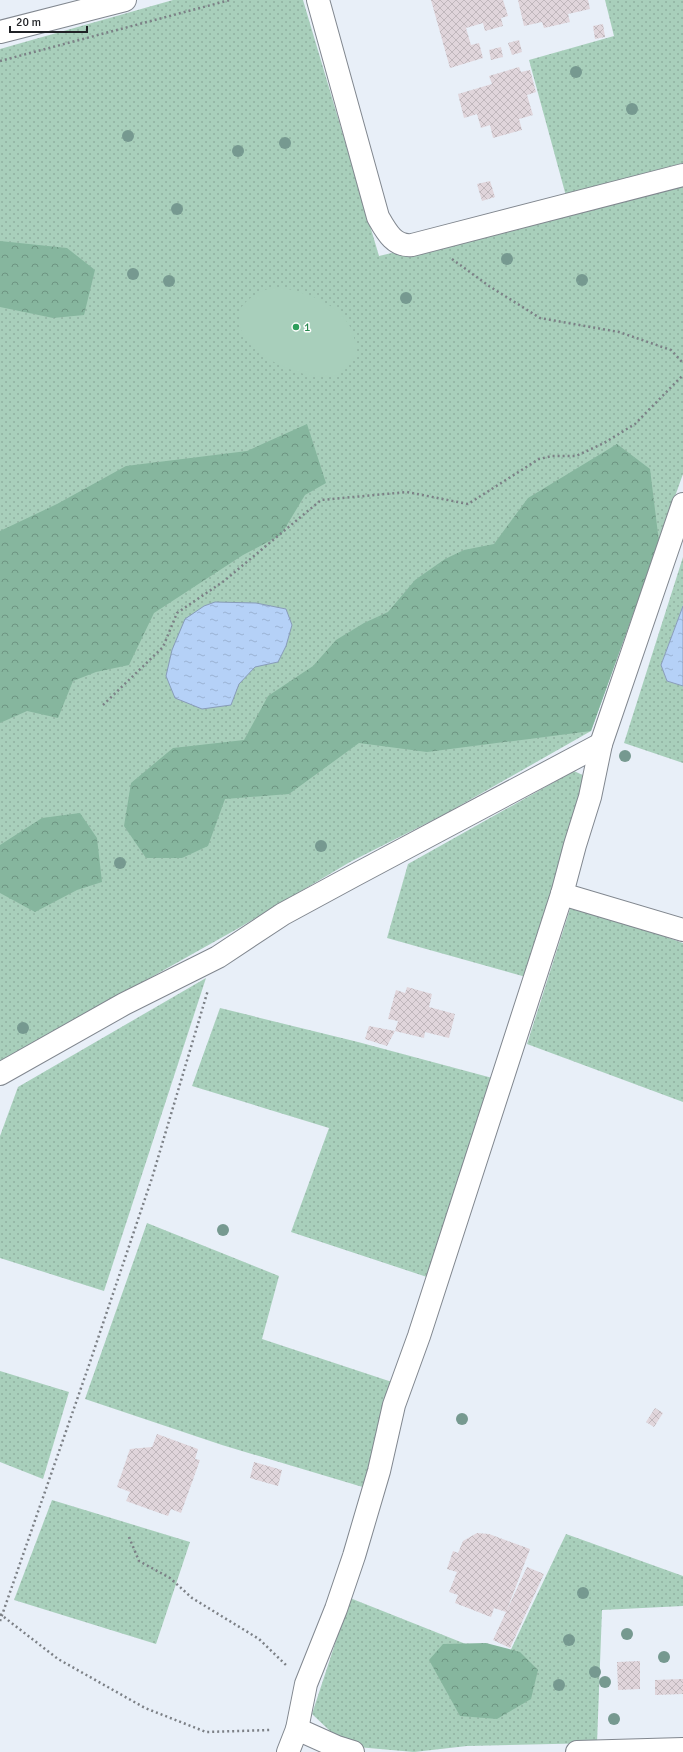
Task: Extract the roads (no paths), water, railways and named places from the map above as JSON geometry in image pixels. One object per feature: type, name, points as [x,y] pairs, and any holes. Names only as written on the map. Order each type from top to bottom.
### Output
[{"type":"street","points":[[0,32],[125,0]]},
{"type":"street","points":[[318,0],[378,217],[390,237],[399,243],[408,246],[426,240],[683,175]]},
{"type":"street","points":[[288,1752],[298,1728],[306,1684],[336,1609],[354,1556],[379,1471],[394,1405],[419,1336],[562,894],[590,797],[601,744],[683,504]]},
{"type":"street","points":[[0,1074],[124,1004],[218,957],[283,914],[354,875],[601,744]]},
{"type":"street","points":[[562,894],[683,930]]},
{"type":"street","points":[[298,1728],[337,1747],[353,1752]]},
{"type":"street","points":[[577,1752],[683,1749]]},
{"type":"water","points":[[215,602],[256,603],[286,609],[292,625],[286,646],[278,662],[255,667],[239,684],[231,705],[202,709],[175,698],[166,676],[172,650],[185,619],[204,606]]},
{"type":"water","points":[[683,606],[683,686],[667,681],[661,665]]},
{"type":"place","name":"1","points":[[296,327]]}]
